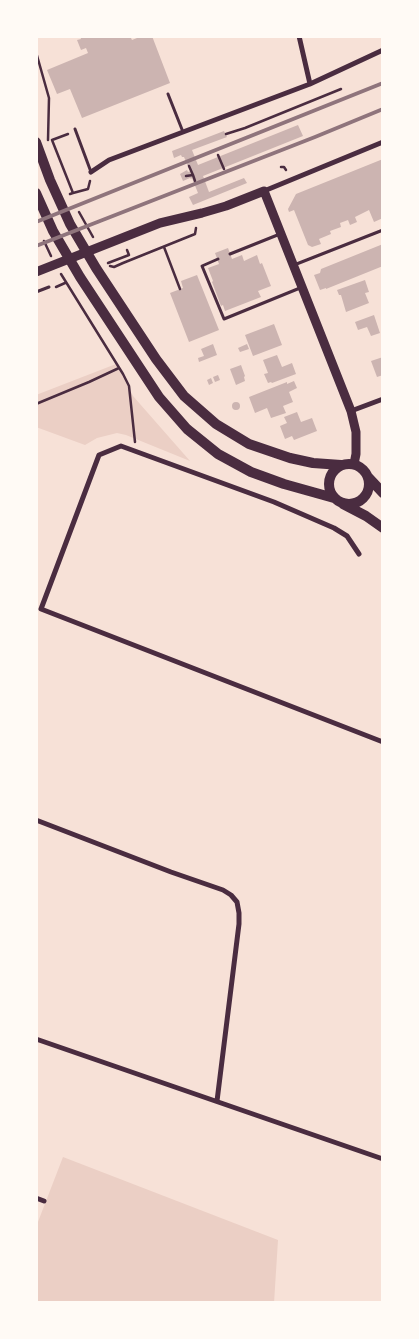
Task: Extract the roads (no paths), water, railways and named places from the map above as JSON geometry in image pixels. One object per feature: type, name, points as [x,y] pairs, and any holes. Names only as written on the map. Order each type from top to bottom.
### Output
[{"type":"main road","points":[[36,142],[50,180],[70,224],[96,268],[156,359],[184,396],[216,424],[249,444],[290,458],[341,465]]},
{"type":"main road","points":[[36,193],[53,231],[80,277],[159,397],[187,429],[218,454],[251,472],[348,504],[355,504],[365,496],[369,484],[368,477]]},
{"type":"main road","points":[[383,493],[365,471],[354,464],[347,463],[335,468],[329,479],[328,486],[330,492],[338,500],[383,528]]},
{"type":"street","points":[[298,36],[310,84]]},
{"type":"street","points":[[92,172],[109,160],[310,84],[383,50]]},
{"type":"street","points":[[39,271],[160,223],[226,206],[383,142]]},
{"type":"street","points":[[264,191],[351,412],[356,432],[354,464]]},
{"type":"street","points":[[351,412],[383,399]]},
{"type":"street","points":[[359,554],[347,536],[334,528],[274,502],[121,446],[99,455],[40,609],[383,742]]},
{"type":"street","points":[[36,820],[223,890],[237,902],[239,924],[217,1101]]},
{"type":"street","points":[[36,1039],[383,1159]]},
{"type":"street","points":[[36,1198],[44,1201]]},
{"type":"lane","points":[[168,94],[183,132]]},
{"type":"lane","points":[[76,130],[92,172]]},
{"type":"lane","points":[[293,265],[383,230]]},
{"type":"lane","points":[[230,254],[281,234]]},
{"type":"lane","points":[[218,260],[202,266],[224,319],[302,288]]},
{"type":"lane","points":[[36,292],[49,287]]},
{"type":"railway","points":[[36,222],[383,83]]},
{"type":"railway","points":[[36,246],[383,109]]}]
